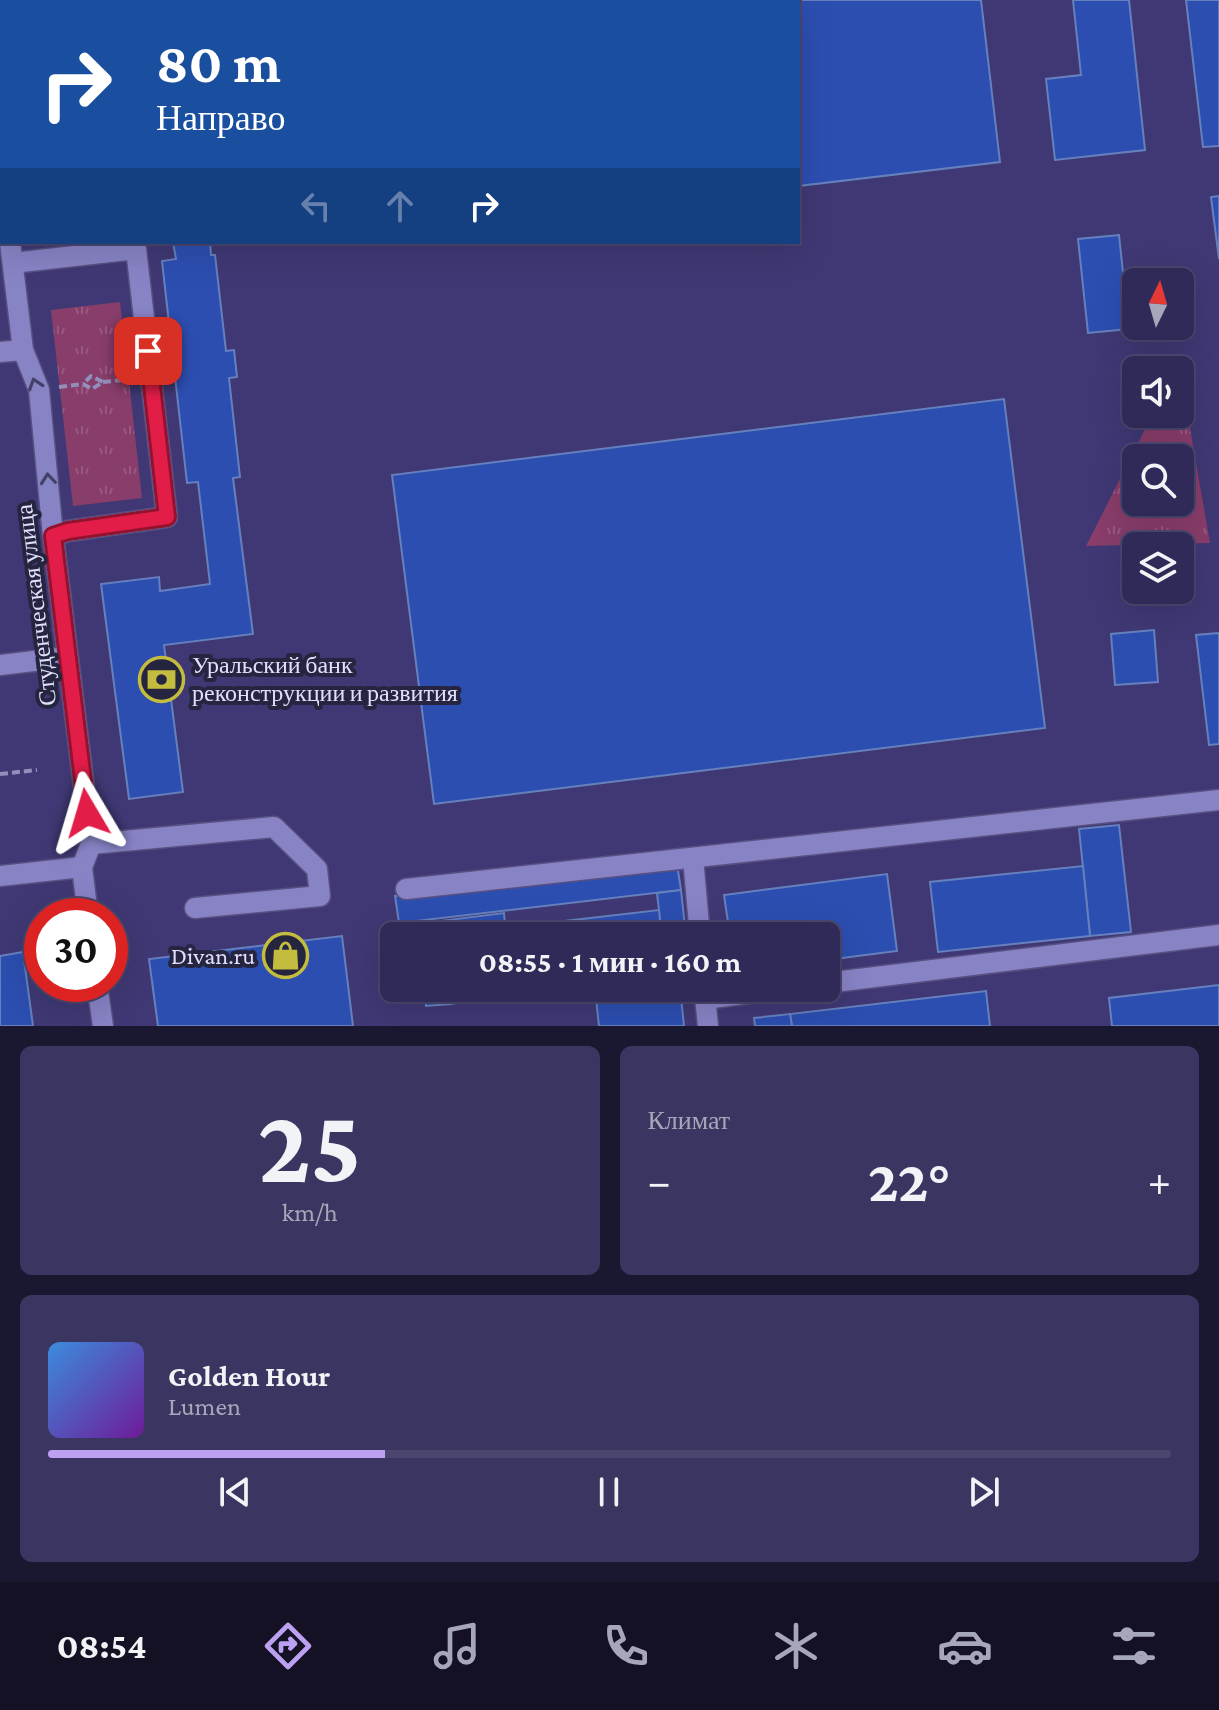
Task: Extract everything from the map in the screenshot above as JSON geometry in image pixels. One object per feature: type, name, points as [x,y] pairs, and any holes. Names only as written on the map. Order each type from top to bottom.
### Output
[{"type":"street","points":[[12,252],[136,249],[167,517],[68,531],[53,536]]},
{"type":"street","name":"Студенческая улица","points":[[12,252],[23,350],[39,390],[53,536],[91,844],[82,867],[86,898]]},
{"type":"street","points":[[0,352],[23,350]]},
{"type":"street","points":[[0,665],[67,657]]},
{"type":"street","points":[[406,889],[1219,800]]},
{"type":"street","points":[[91,844],[274,827],[317,869],[320,896],[195,908]]},
{"type":"street","points":[[693,858],[699,922]]},
{"type":"street","points":[[0,876],[82,867]]},
{"type":"street","points":[[840,981],[1219,935]]},
{"type":"street","points":[[100,1002],[103,1026]]},
{"type":"street","points":[[706,1002],[708,1026]]},
{"type":"path","points":[[55,387],[83,384]]},
{"type":"path","points":[[0,774],[37,770]]},
{"type":"green space","points":[[120,302],[142,498],[73,506],[51,310]]},
{"type":"green space","points":[[1146,428],[1190,428],[1193,444],[1138,444]]},
{"type":"green space","points":[[1194,451],[1210,543],[1194,543],[1194,532],[1122,532],[1122,545],[1086,546],[1122,475],[1122,516],[1194,516]]},
{"type":"building","points":[[800,0],[981,0],[1000,162],[800,186]]},
{"type":"building","points":[[1073,0],[1129,0],[1145,150],[1055,160],[1046,79],[1081,75]]},
{"type":"building","points":[[1186,0],[1219,0],[1219,146],[1203,147]]},
{"type":"building","points":[[1219,196],[1219,259],[1211,197]]},
{"type":"building","points":[[1119,235],[1123,268],[1122,330],[1088,333],[1078,239]]},
{"type":"building","points":[[173,244],[210,244],[211,255],[215,255],[226,351],[234,350],[237,377],[229,378],[240,477],[233,478],[253,634],[164,645],[183,792],[129,799],[101,584],[159,577],[160,591],[210,584],[198,482],[187,483],[162,261],[176,259]]},
{"type":"building","points":[[1004,399],[1045,728],[434,804],[392,475]]},
{"type":"building","points":[[1154,630],[1158,682],[1115,685],[1111,634]]},
{"type":"building","points":[[1219,633],[1219,744],[1209,745],[1196,635]]},
{"type":"building","points":[[1119,825],[1131,932],[1090,936],[1079,829]]},
{"type":"building","points":[[677,864],[681,890],[408,922],[399,922],[395,896]]},
{"type":"building","points":[[1083,866],[1090,936],[938,952],[930,882]]},
{"type":"building","points":[[887,874],[897,951],[840,958],[840,922],[728,922],[724,895]]},
{"type":"building","points":[[681,890],[684,922],[660,922],[657,893]]},
{"type":"building","points":[[659,910],[660,922],[556,922]]},
{"type":"building","points":[[504,913],[505,922],[440,922]]},
{"type":"building","points":[[342,936],[353,1026],[158,1026],[149,959]]},
{"type":"building","points":[[23,952],[24,1002],[30,1002],[33,1026],[0,1026],[0,956]]},
{"type":"building","points":[[1219,985],[1219,1026],[1112,1026],[1109,998]]},
{"type":"building","points":[[986,991],[990,1026],[792,1026],[790,1014]]},
{"type":"building","points":[[426,1002],[450,1002],[450,1004],[426,1006]]},
{"type":"building","points":[[596,1002],[681,1002],[684,1026],[599,1026]]},
{"type":"building","points":[[790,1014],[792,1026],[755,1026],[754,1018]]},
{"type":"place","name":"Уральский банк реконструкции и развития","points":[[161,679]]},
{"type":"place","name":"Divan.ru","points":[[286,956]]},
{"type":"route","points":[[87,813],[53,536],[68,531],[167,517],[148,351]]}]
